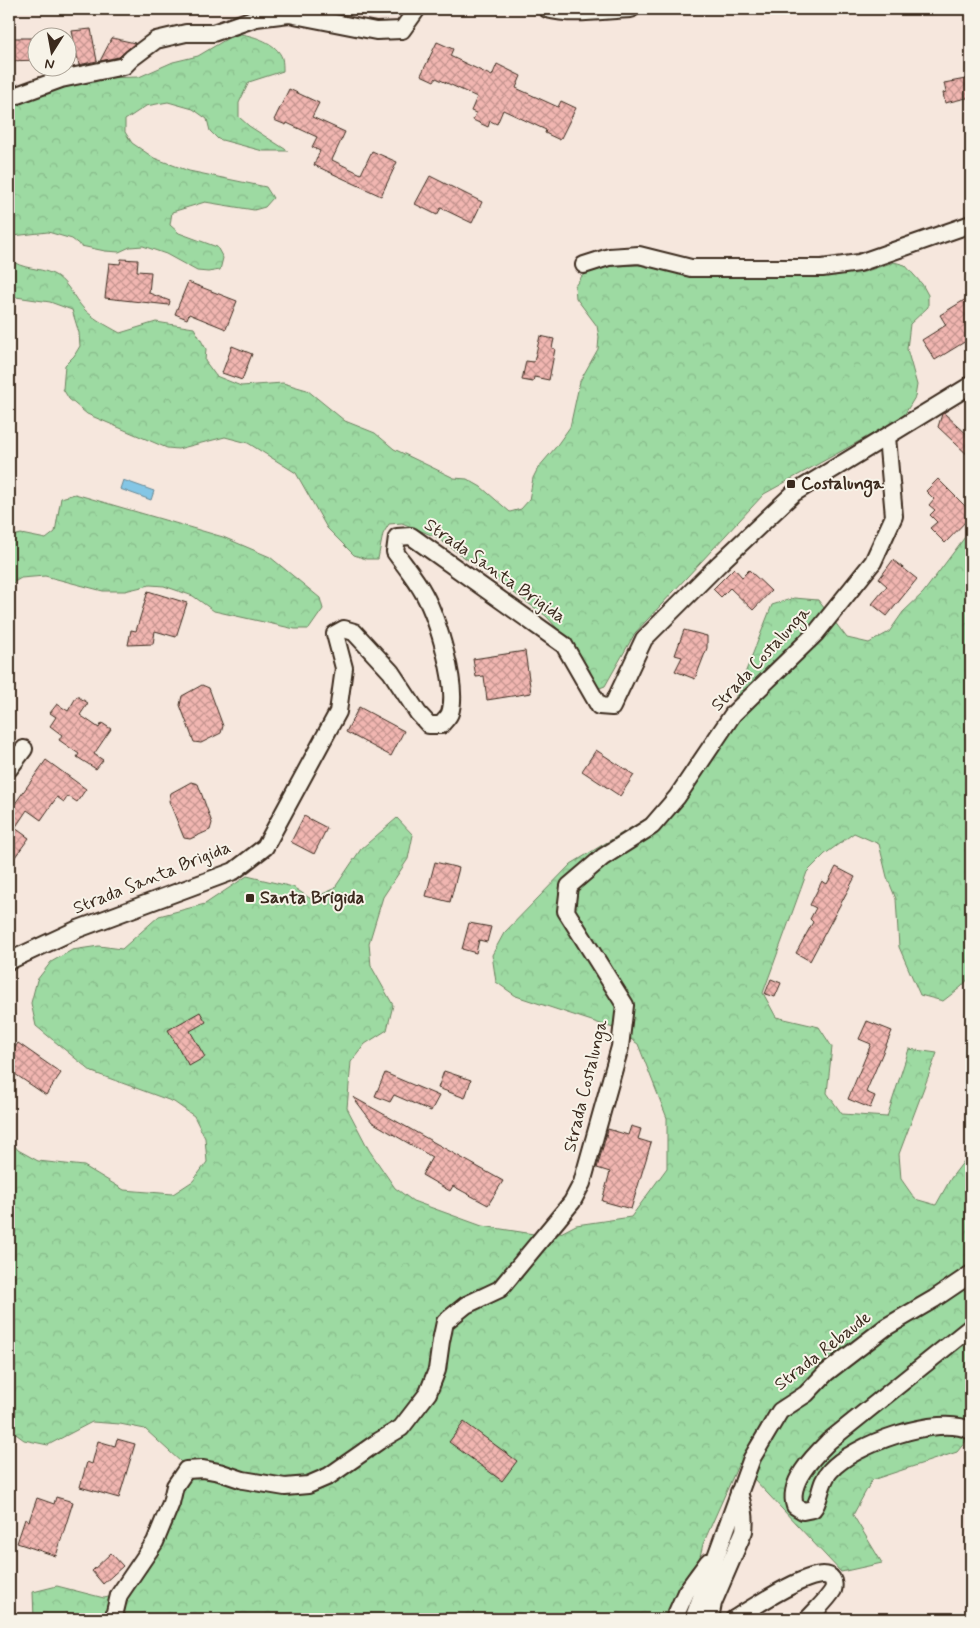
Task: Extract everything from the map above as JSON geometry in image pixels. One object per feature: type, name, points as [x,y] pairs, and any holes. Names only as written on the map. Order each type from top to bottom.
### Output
[{"type":"street","points":[[9,98],[61,79],[124,66],[156,40],[186,33],[213,34],[256,18],[289,14],[376,31],[402,30],[417,9]]},
{"type":"street","points":[[547,9],[555,11],[631,9]]},
{"type":"street","points":[[584,265],[609,256],[639,255],[691,268],[822,268],[859,263],[971,224]]},
{"type":"street","name":"Strada Santa Brigida","points":[[9,962],[78,929],[234,871],[265,847],[338,712],[344,668],[335,634],[344,629],[354,632],[391,672],[418,713],[429,725],[441,725],[450,714],[453,699],[449,671],[440,635],[424,594],[396,552],[397,537],[411,536],[564,645],[599,706],[612,707],[644,639],[720,562],[794,493],[971,385]]},
{"type":"street","name":"Strada Costalunga","points":[[116,1619],[114,1616],[119,1595],[155,1542],[171,1502],[175,1486],[186,1470],[219,1472],[243,1480],[284,1487],[308,1485],[329,1476],[401,1428],[428,1393],[437,1370],[445,1322],[466,1304],[500,1289],[572,1202],[582,1184],[618,1056],[625,1005],[566,911],[569,886],[603,857],[652,826],[677,797],[733,714],[816,633],[872,562],[894,516],[887,437]]},
{"type":"street","points":[[9,769],[24,749]]},
{"type":"street","name":"Strada Rebaude","points":[[695,1619],[695,1614],[738,1492],[752,1458],[780,1411],[806,1394],[826,1372],[886,1326],[934,1299],[971,1274]]},
{"type":"street","points":[[971,1326],[812,1458],[800,1474],[796,1487],[794,1506],[803,1511],[813,1509],[817,1503],[820,1487],[829,1472],[846,1456],[869,1445],[932,1426],[950,1425],[971,1430]]},
{"type":"street","points":[[710,1619],[713,1603],[744,1531],[745,1512],[738,1492]]},
{"type":"street","points":[[674,1619],[686,1592],[717,1551]]},
{"type":"street","points":[[734,1619],[797,1582],[815,1575],[827,1575],[833,1579],[833,1590],[808,1619]]},
{"type":"green space","points":[[241,34],[252,36],[275,48],[282,58],[283,71],[249,82],[239,103],[239,117],[249,126],[288,151],[263,151],[218,139],[210,131],[207,119],[193,109],[168,102],[146,106],[125,120],[125,132],[132,143],[154,158],[189,171],[266,187],[273,198],[265,207],[254,210],[205,202],[172,212],[170,225],[179,233],[217,247],[223,258],[220,270],[197,271],[166,254],[143,246],[130,247],[119,252],[105,251],[81,246],[72,239],[48,232],[13,236],[9,241],[9,106],[15,101],[100,78],[139,77],[173,62],[198,56],[230,37]]},
{"type":"green space","points":[[9,259],[25,267],[57,276],[88,312],[120,333],[156,322],[194,328],[206,349],[205,361],[216,376],[241,386],[283,383],[307,390],[345,421],[375,433],[394,449],[454,478],[467,479],[481,487],[510,512],[521,509],[529,500],[533,478],[538,468],[570,427],[580,381],[598,349],[599,337],[597,326],[576,298],[575,286],[582,276],[600,267],[639,265],[675,272],[740,277],[864,272],[894,262],[905,265],[922,284],[928,295],[928,307],[910,324],[907,349],[917,385],[915,397],[903,417],[764,494],[635,633],[605,686],[597,689],[579,660],[576,649],[546,616],[436,537],[402,523],[389,524],[383,534],[378,559],[366,559],[354,555],[327,528],[296,473],[248,443],[225,437],[178,449],[167,448],[87,414],[69,399],[63,389],[65,365],[80,346],[79,333],[72,310],[50,302],[9,296]]},
{"type":"green space","points":[[75,494],[223,537],[270,557],[320,598],[323,609],[309,629],[295,629],[214,611],[193,596],[164,586],[150,585],[125,591],[103,591],[45,576],[21,578],[9,587],[9,537],[21,534],[46,539],[55,532],[61,498]]},
{"type":"green space","points":[[971,529],[971,976],[961,987],[943,1001],[920,995],[899,947],[896,899],[887,877],[879,844],[854,833],[825,854],[807,872],[763,993],[776,1017],[819,1027],[832,1047],[827,1093],[842,1114],[887,1117],[909,1049],[937,1053],[899,1154],[901,1179],[915,1199],[936,1205],[951,1178],[971,1152],[971,1435],[957,1452],[872,1480],[853,1515],[882,1563],[841,1572],[739,1463],[703,1544],[685,1619],[34,1619],[33,1592],[57,1586],[104,1598],[127,1593],[170,1509],[181,1462],[145,1429],[120,1424],[92,1422],[48,1445],[24,1440],[9,1429],[9,1139],[18,1150],[38,1161],[84,1166],[124,1190],[173,1194],[193,1181],[207,1162],[205,1138],[194,1116],[174,1102],[92,1072],[36,1026],[31,1003],[37,980],[51,962],[72,950],[99,946],[122,949],[159,916],[205,904],[247,876],[293,887],[311,899],[334,889],[361,849],[397,818],[413,835],[408,859],[383,897],[369,943],[371,966],[393,1005],[387,1030],[365,1044],[351,1062],[347,1108],[369,1150],[395,1188],[413,1201],[482,1226],[553,1237],[576,1225],[631,1217],[667,1168],[667,1118],[638,1044],[616,1029],[516,996],[496,982],[492,955],[504,933],[571,864],[652,815],[727,719],[772,605],[794,598],[818,600],[847,638],[869,643],[889,632],[903,612],[923,593]]},
{"type":"water","points":[[123,480],[154,491],[151,500],[120,489]]},
{"type":"building","points":[[91,29],[97,61],[79,65],[78,30]]},
{"type":"building","points":[[9,38],[28,38],[28,60],[9,61]]},
{"type":"building","points":[[112,38],[135,43],[119,57],[100,61]]},
{"type":"building","points":[[437,42],[453,49],[450,56],[492,76],[497,64],[521,76],[516,88],[558,107],[561,101],[576,108],[560,140],[545,133],[546,130],[503,110],[497,124],[490,121],[488,127],[473,120],[476,113],[471,111],[477,97],[436,78],[434,81],[421,75]]},
{"type":"building","points":[[971,78],[971,97],[945,103],[943,93],[946,92],[944,83]]},
{"type":"building","points":[[289,89],[319,103],[312,117],[345,132],[332,160],[361,174],[372,151],[397,162],[381,196],[314,165],[320,151],[312,147],[317,137],[287,123],[286,125],[274,120]]},
{"type":"building","points":[[430,176],[482,202],[472,223],[441,208],[437,215],[415,204]]},
{"type":"building","points":[[121,259],[138,260],[137,271],[151,272],[149,293],[170,301],[169,305],[105,298],[109,263],[120,264]]},
{"type":"building","points":[[188,282],[237,301],[226,329],[189,314],[187,319],[175,314]]},
{"type":"building","points":[[966,299],[971,307],[971,338],[935,360],[922,340],[946,325],[940,315]]},
{"type":"building","points":[[540,336],[554,339],[552,348],[555,349],[549,380],[534,377],[533,382],[522,380],[526,361],[534,362]]},
{"type":"building","points":[[232,346],[252,354],[242,380],[222,373]]},
{"type":"building","points":[[944,413],[971,438],[971,458],[938,427]]},
{"type":"building","points":[[938,479],[971,512],[971,516],[945,543],[930,528],[937,522],[930,515],[935,510],[929,505],[934,499],[926,491]]},
{"type":"building","points":[[893,560],[917,579],[887,616],[872,604],[887,586],[879,579]]},
{"type":"building","points":[[734,568],[742,577],[749,570],[771,591],[753,610],[730,588],[721,597],[713,589]]},
{"type":"building","points":[[148,591],[187,603],[176,637],[155,631],[153,644],[128,645],[131,630],[136,631]]},
{"type":"building","points":[[684,630],[707,636],[707,648],[695,679],[675,671],[682,657],[675,655]]},
{"type":"building","points":[[525,651],[531,693],[487,700],[484,676],[476,677],[473,659]]},
{"type":"building","points":[[202,685],[209,688],[223,726],[221,733],[201,743],[194,742],[180,705],[182,696]]},
{"type":"building","points":[[77,696],[88,703],[80,715],[99,728],[102,723],[111,729],[94,754],[103,760],[96,769],[77,757],[79,754],[59,740],[62,735],[50,726],[56,717],[50,713],[57,704],[68,711]]},
{"type":"building","points":[[359,707],[404,731],[391,756],[346,732]]},
{"type":"building","points":[[596,750],[634,775],[620,796],[582,771]]},
{"type":"building","points":[[46,760],[86,789],[77,802],[68,796],[64,802],[57,797],[41,820],[27,810],[15,828],[29,838],[9,865],[9,812]]},
{"type":"building","points":[[191,782],[198,784],[212,823],[210,830],[190,839],[184,838],[169,801],[171,793]]},
{"type":"building","points":[[304,816],[327,828],[314,854],[291,842]]},
{"type":"building","points":[[435,862],[459,868],[450,902],[426,896]]},
{"type":"building","points":[[836,867],[855,877],[810,961],[796,953],[813,922],[810,919],[816,908],[810,905],[822,881],[827,884]]},
{"type":"building","points":[[469,923],[491,927],[487,942],[479,940],[476,953],[462,949]]},
{"type":"building","points":[[771,979],[781,983],[775,997],[765,994]]},
{"type":"building","points":[[200,1012],[206,1022],[190,1031],[205,1057],[189,1066],[168,1030]]},
{"type":"building","points":[[867,1021],[892,1031],[866,1092],[875,1096],[870,1108],[848,1099],[871,1044],[859,1039]]},
{"type":"building","points":[[18,1043],[61,1073],[46,1095],[9,1070],[9,1056]]},
{"type":"building","points":[[444,1071],[471,1080],[465,1098],[438,1088]]},
{"type":"building","points":[[385,1073],[439,1096],[431,1111],[394,1095],[390,1102],[375,1096]]},
{"type":"building","points":[[353,1097],[503,1181],[488,1205],[453,1186],[450,1191],[422,1175],[432,1157],[372,1122]]},
{"type":"building","points":[[631,1126],[641,1129],[638,1139],[651,1143],[631,1209],[602,1201],[610,1172],[597,1168],[608,1129],[628,1135]]},
{"type":"building","points":[[464,1422],[517,1461],[502,1481],[449,1442]]},
{"type":"building","points":[[117,1439],[135,1444],[119,1498],[80,1487],[87,1462],[92,1464],[98,1441],[115,1446]]},
{"type":"building","points":[[56,1497],[73,1502],[56,1556],[17,1543],[25,1519],[29,1521],[37,1498],[54,1504]]},
{"type":"building","points":[[111,1553],[123,1566],[103,1584],[92,1571]]},
{"type":"place","name":"Costalunga","points":[[791,484]]},
{"type":"place","name":"Santa Brigida","points":[[250,898]]}]
